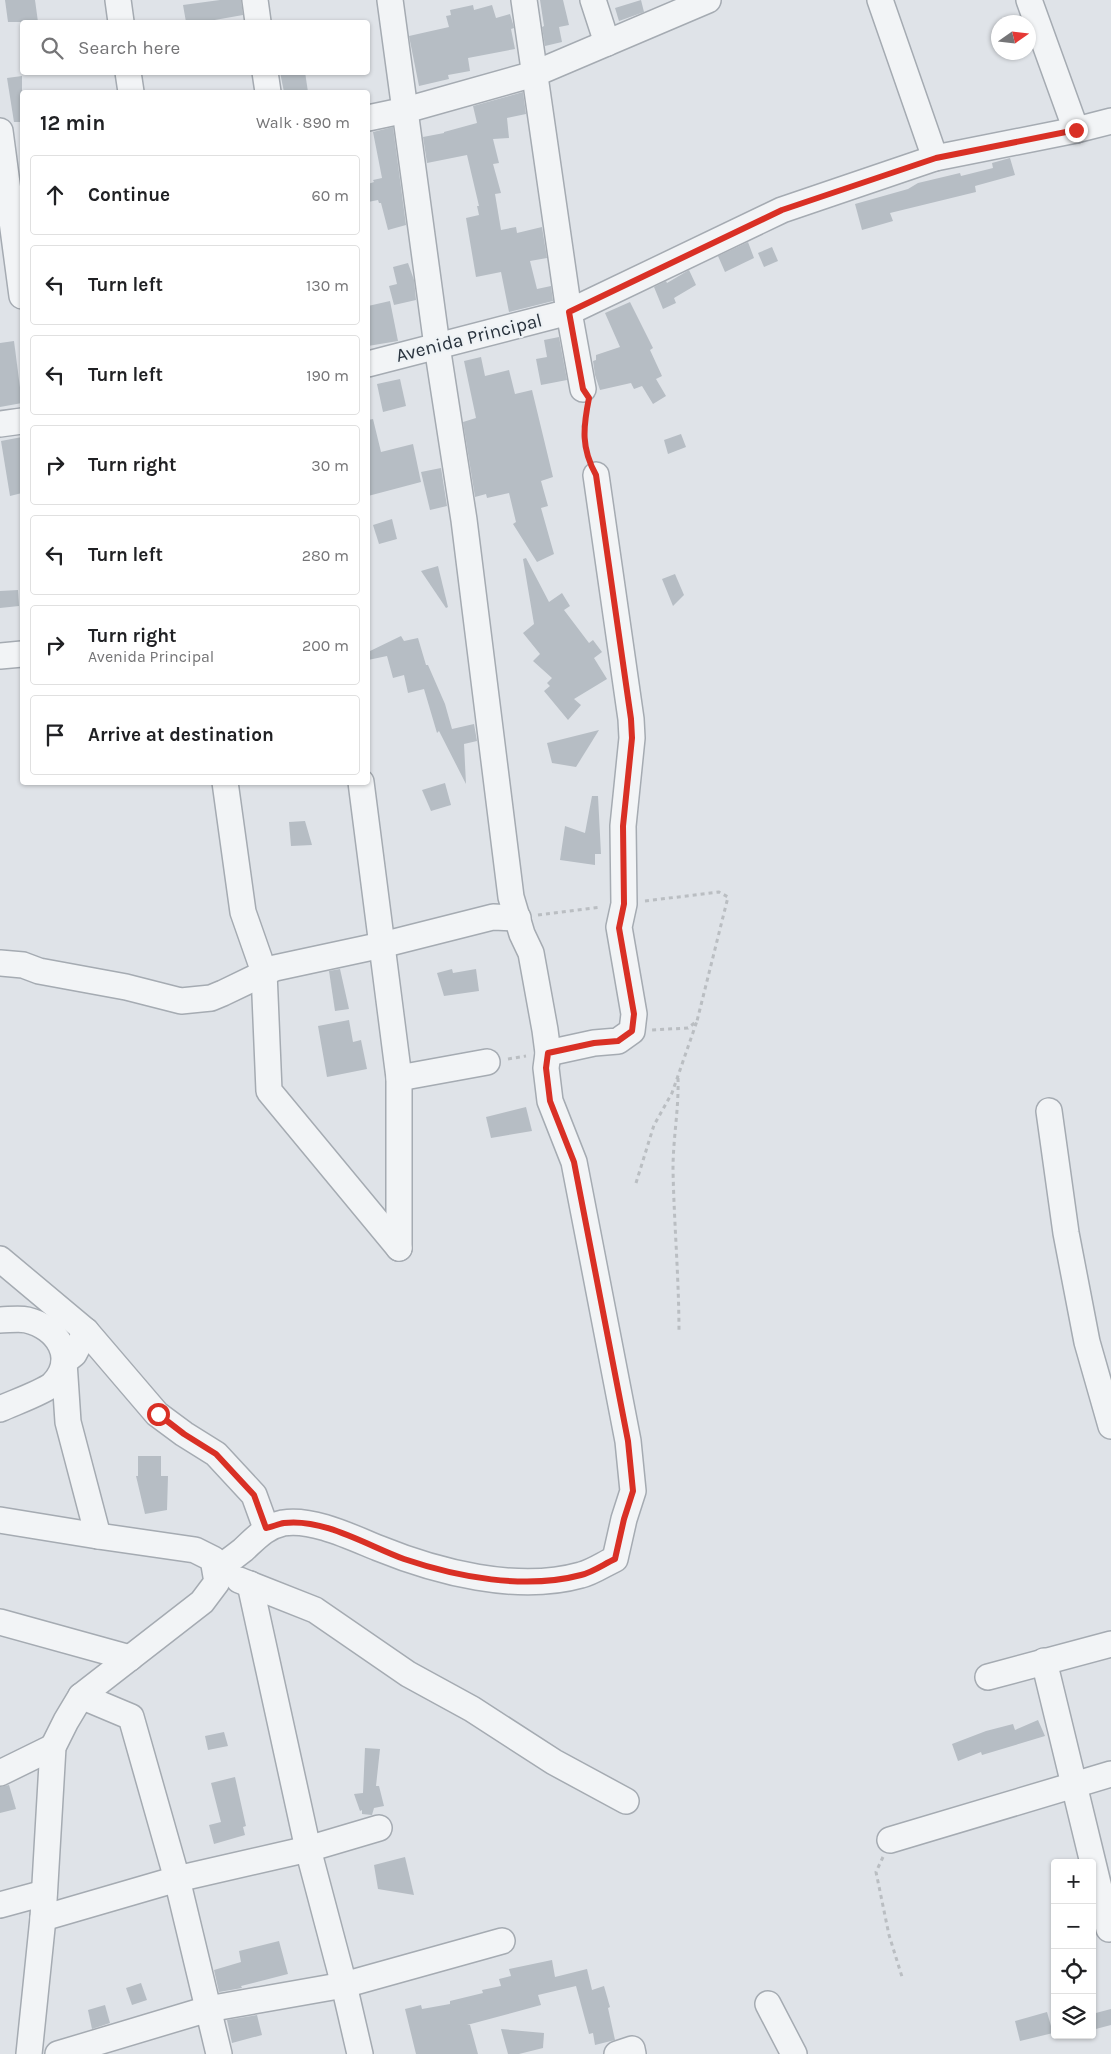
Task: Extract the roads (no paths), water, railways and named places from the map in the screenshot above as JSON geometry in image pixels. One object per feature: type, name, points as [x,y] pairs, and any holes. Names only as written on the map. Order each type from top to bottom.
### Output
[{"type":"street","points":[[118,0],[122,20]]},
{"type":"street","points":[[255,0],[258,20]]},
{"type":"street","points":[[216,1570],[266,1528],[285,1523],[315,1525],[404,1559],[450,1572],[488,1579],[544,1581],[582,1575],[615,1559],[624,1519],[633,1491],[628,1441],[574,1162],[550,1101],[546,1068],[548,1053],[531,953],[522,934],[510,897],[464,520],[437,346],[390,0]]},
{"type":"street","points":[[524,0],[569,312],[583,389]]},
{"type":"street","points":[[593,0],[607,43]]},
{"type":"street","points":[[370,118],[406,110],[534,74],[708,0]]},
{"type":"street","points":[[880,0],[936,158]]},
{"type":"street","points":[[1029,0],[1076,130]]},
{"type":"street","points":[[128,75],[131,90]]},
{"type":"street","points":[[265,75],[268,90]]},
{"type":"street","name":"Avenida Principal","points":[[370,363],[569,312],[782,210],[936,158],[1076,130],[1111,121]]},
{"type":"street","points":[[0,131],[10,175],[20,276]]},
{"type":"street","points":[[0,424],[20,421]]},
{"type":"street","points":[[548,1053],[594,1043],[618,1041],[632,1031],[634,1014],[619,928],[624,904],[623,826],[632,738],[631,719],[596,475]]},
{"type":"street","points":[[0,656],[20,654]]},
{"type":"street","points":[[225,785],[243,912],[264,972],[269,1091],[399,1248],[399,1078],[360,785]]},
{"type":"street","points":[[0,963],[23,965],[39,972],[126,987],[180,1001],[211,998],[245,984],[264,972],[275,968],[382,945],[493,917],[518,918]]},
{"type":"street","points":[[399,1078],[487,1062]]},
{"type":"street","points":[[1049,1111],[1069,1251],[1087,1342],[1111,1426]]},
{"type":"street","points":[[0,1259],[86,1331],[158,1414],[184,1434],[216,1454],[254,1495],[266,1528]]},
{"type":"street","points":[[0,1320],[26,1319],[50,1330],[62,1344],[68,1422],[98,1536]]},
{"type":"street","points":[[0,1409],[51,1386],[58,1377],[64,1362],[74,1354],[86,1331]]},
{"type":"street","points":[[0,1520],[195,1550],[214,1559],[218,1582],[202,1602],[81,1696],[53,1747],[44,1893],[29,2054]]},
{"type":"street","points":[[216,1570],[314,1610],[408,1674],[472,1709],[554,1762],[626,1801]]},
{"type":"street","points":[[250,1584],[308,1849],[360,2054]]},
{"type":"street","points":[[0,1622],[130,1658]]},
{"type":"street","points":[[988,1676],[1111,1644]]},
{"type":"street","points":[[1044,1661],[1109,1929]]},
{"type":"street","points":[[81,1696],[131,1717],[177,1879],[218,2054]]},
{"type":"street","points":[[0,1773],[53,1747]]},
{"type":"street","points":[[890,1840],[1111,1774]]},
{"type":"street","points":[[42,1918],[177,1879],[308,1849],[379,1828]]},
{"type":"street","points":[[0,1905],[44,1893]]},
{"type":"street","points":[[58,2054],[208,2009],[344,1985],[502,1941]]},
{"type":"street","points":[[768,2004],[794,2054]]},
{"type":"street","points":[[617,2054],[632,2050],[633,2054]]}]
